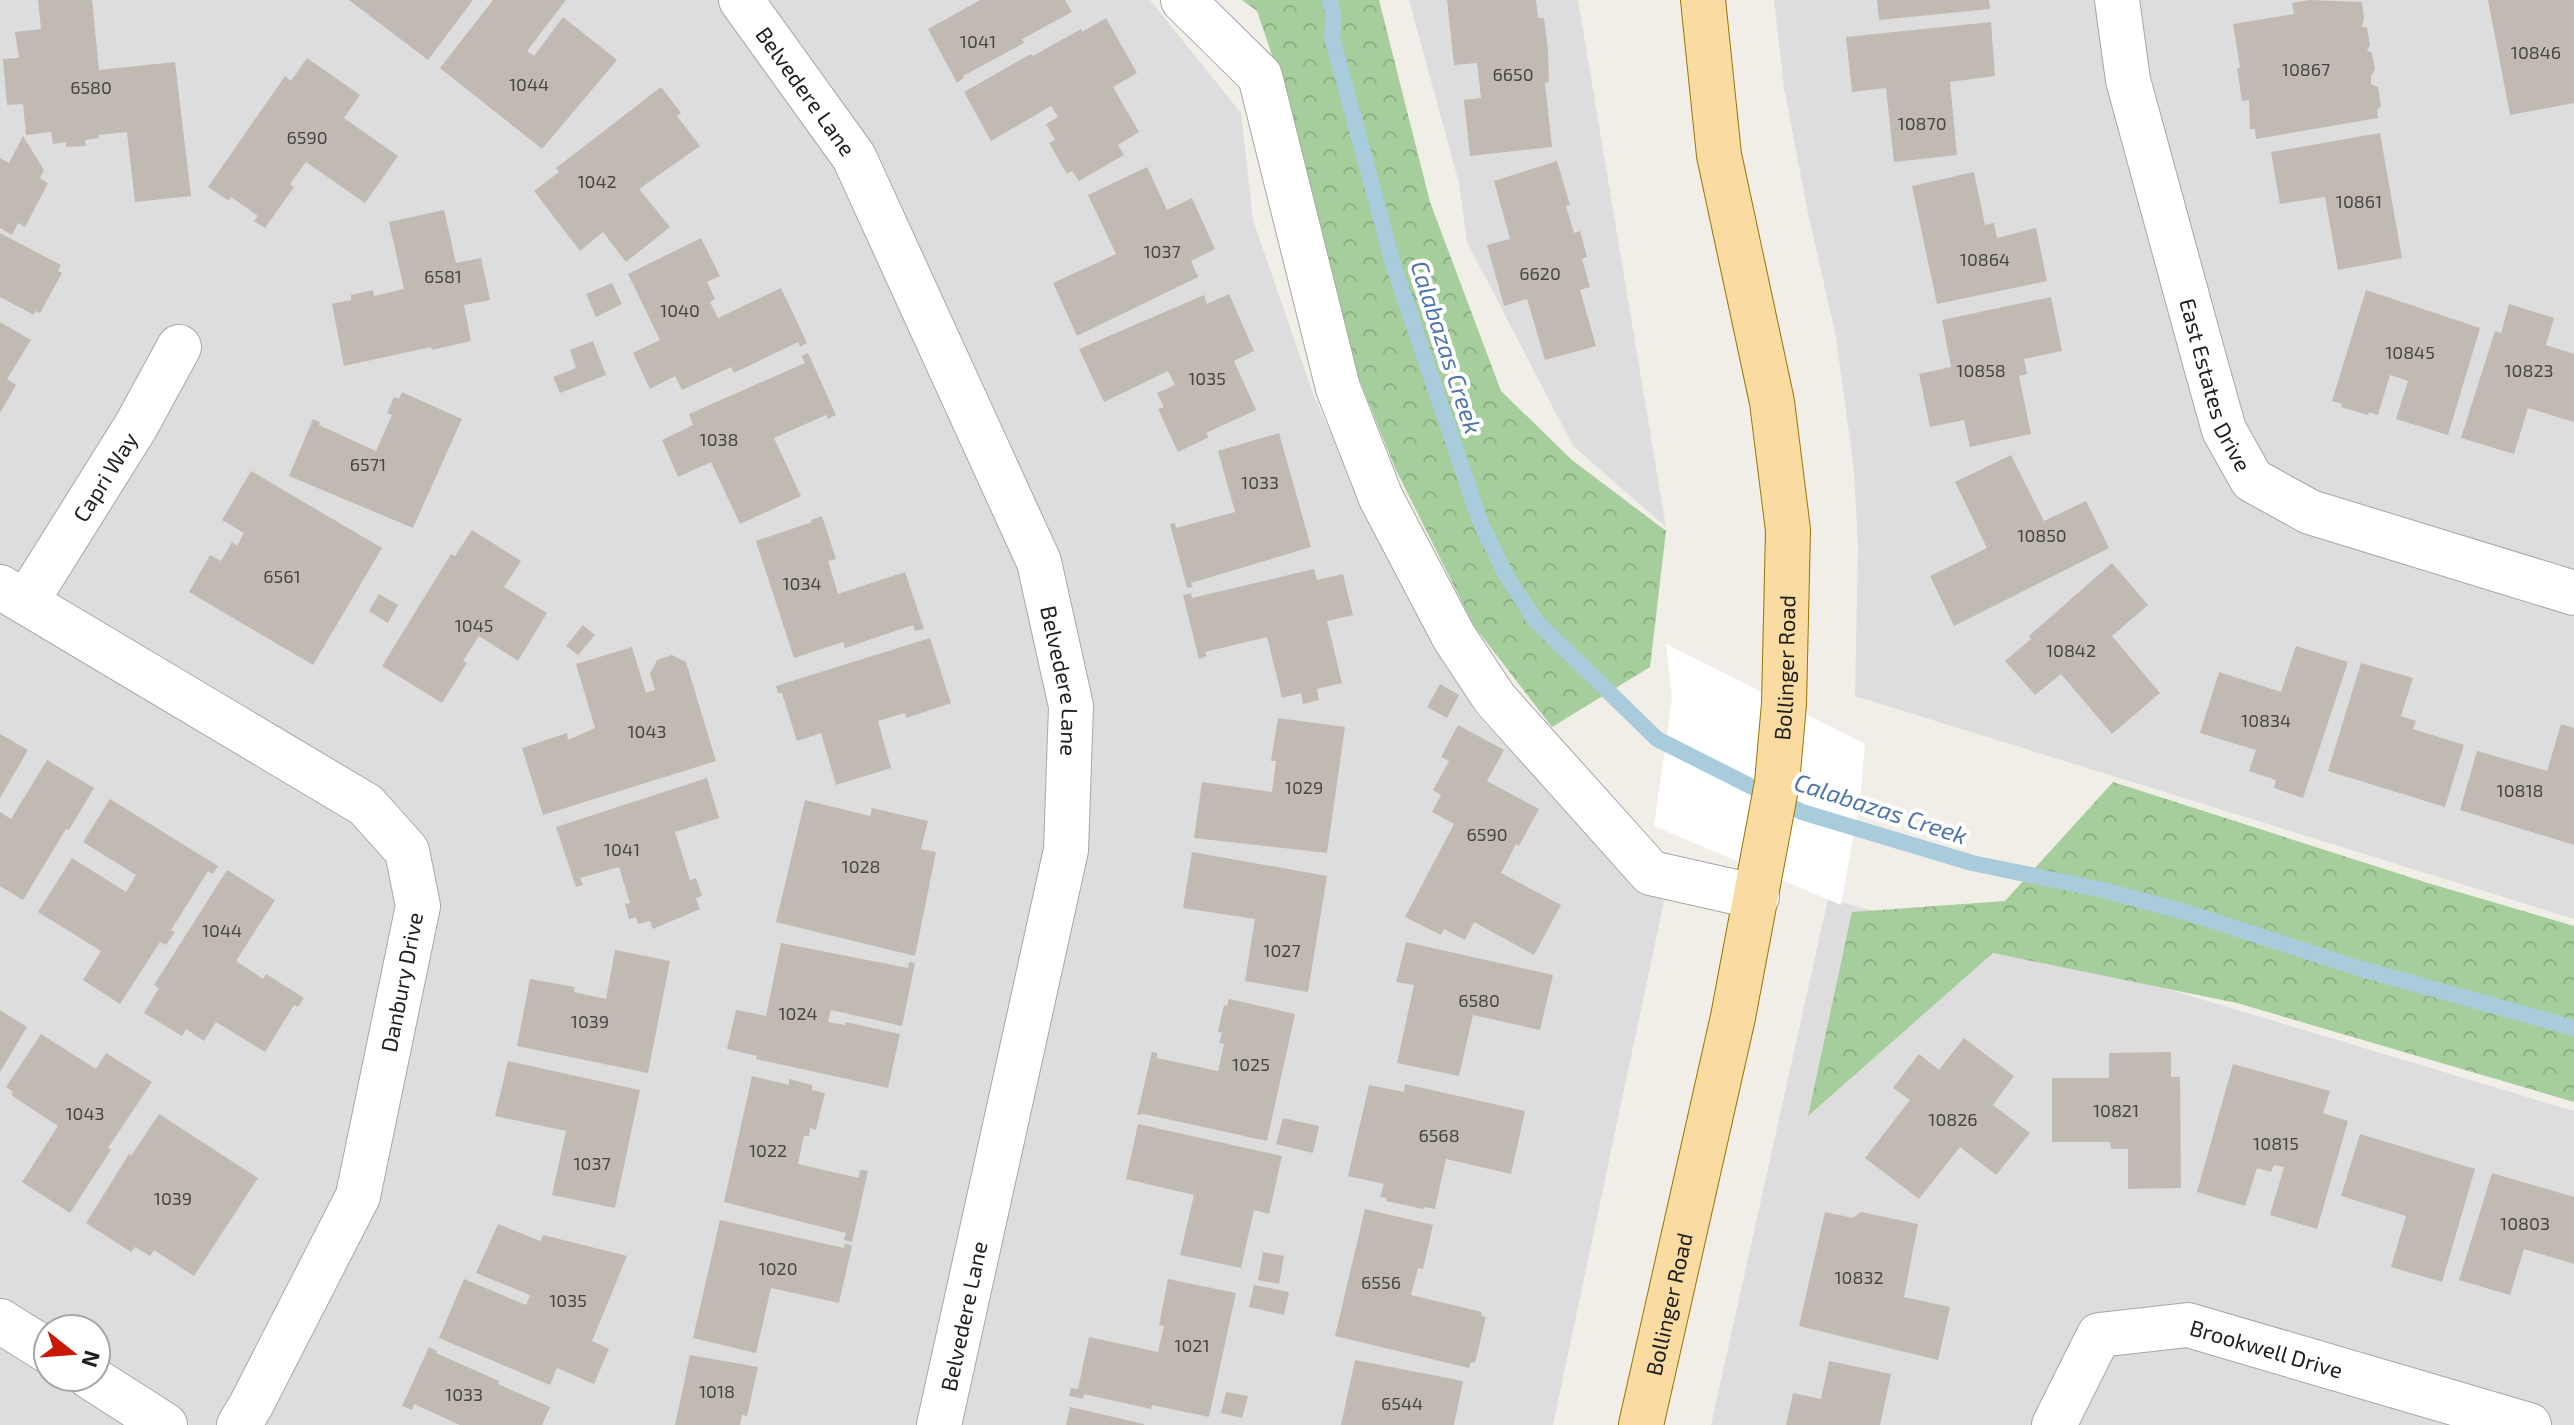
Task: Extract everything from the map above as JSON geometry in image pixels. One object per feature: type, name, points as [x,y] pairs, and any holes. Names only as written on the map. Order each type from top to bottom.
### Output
[{"type":"main road","name":"Bollinger Road","points":[[1641,1425],[1733,1017],[1777,783],[1784,704],[1788,530],[1772,402],[1719,155],[1703,0]]},
{"type":"street","name":"Belvedere Lane","points":[[741,0],[854,157],[1039,562],[1071,706],[1066,850],[939,1425]]},
{"type":"street","points":[[1183,0],[1260,76],[1338,388],[1381,498],[1462,650],[1495,699],[1651,873],[1759,884]]},
{"type":"street","name":"East Estates Drive","points":[[2117,0],[2128,80],[2224,430],[2252,480],[2310,512],[2574,593]]},
{"type":"street","name":"Capri Way","points":[[13,594],[136,426],[179,347]]},
{"type":"street","name":"Danbury Drive","points":[[13,594],[366,805],[407,851],[418,906],[358,1196],[239,1425]]},
{"type":"street","points":[[0,1321],[32,1341]]},
{"type":"street","name":"Brookwell Drive","points":[[2054,1425],[2099,1335],[2188,1325],[2529,1425]]},
{"type":"street","points":[[112,1391],[165,1425]]},
{"type":"shaded area","points":[[0,0],[1150,0],[1241,113],[1253,220],[1313,394],[1396,577],[1477,715],[1538,780],[1664,901],[1553,1425],[0,1425]]},
{"type":"shaded area","points":[[1409,0],[1578,0],[1666,527],[1573,446],[1467,242],[1459,183]]},
{"type":"shaded area","points":[[1774,0],[2574,0],[2574,919],[1855,696],[1858,547],[1854,470],[1836,337],[1784,88]]},
{"type":"shaded area","points":[[1828,899],[2104,970],[2574,1111],[2574,1425],[1711,1425]]},
{"type":"green space","points":[[1242,0],[1379,0],[1430,202],[1501,391],[1572,460],[1666,531],[1650,667],[1552,727],[1474,626],[1395,468],[1353,364],[1293,117],[1257,11]]},
{"type":"green space","points":[[2113,782],[2428,883],[2574,926],[2574,1102],[2237,1003],[1993,953],[1808,1116],[1852,912],[2005,901]]},
{"type":"pier","name":"Calabazas Creek","points":[[1666,644],[1865,744],[1860,799],[1841,905],[1654,826],[1672,698]]},
{"type":"building","points":[[38,0],[92,0],[99,70],[175,62],[191,196],[135,202],[127,132],[98,135],[99,138],[85,140],[86,146],[66,147],[66,142],[53,144],[51,132],[26,135],[23,104],[7,105],[3,59],[19,58],[15,32],[41,29]]},
{"type":"building","points":[[349,0],[473,0],[428,60]]},
{"type":"building","points":[[493,0],[566,0],[527,51],[534,56],[563,17],[617,60],[542,149],[440,68]]},
{"type":"building","points":[[980,0],[1065,0],[1072,12],[1022,39],[1024,43],[963,76],[957,83],[928,29]]},
{"type":"building","points":[[1447,0],[1536,0],[1538,18],[1544,18],[1548,51],[1549,82],[1545,83],[1552,147],[1470,156],[1464,100],[1481,98],[1477,63],[1454,65]]},
{"type":"building","points":[[1877,0],[1989,0],[1990,9],[1879,20]]},
{"type":"building","points":[[2309,0],[2362,2],[2362,26],[2367,28],[2370,45],[2367,50],[2372,53],[2375,70],[2371,84],[2378,87],[2381,106],[2377,110],[2378,118],[2256,139],[2255,129],[2250,129],[2249,100],[2242,101],[2233,24],[2294,14],[2292,3]]},
{"type":"building","points":[[2488,0],[2574,0],[2574,103],[2510,115]]},
{"type":"building","points":[[1106,18],[1137,73],[1113,87],[1139,132],[1118,145],[1124,155],[1079,181],[1072,171],[1067,174],[1049,143],[1055,140],[1046,124],[1058,117],[1051,106],[991,141],[964,92],[1031,54],[1033,56]]},
{"type":"building","points":[[1991,22],[1995,76],[1950,82],[1957,155],[1894,162],[1886,88],[1852,92],[1846,37]]},
{"type":"building","points":[[307,58],[360,95],[344,118],[398,156],[365,203],[306,162],[290,184],[294,187],[265,228],[254,221],[258,216],[231,197],[229,201],[208,187],[285,76],[291,81]]},
{"type":"building","points":[[661,87],[681,113],[677,116],[700,146],[639,189],[670,227],[626,262],[603,232],[580,251],[534,191],[559,172],[556,168]]},
{"type":"building","points":[[2380,133],[2402,258],[2338,270],[2325,197],[2280,204],[2271,152]]},
{"type":"building","points":[[23,136],[44,170],[40,178],[48,183],[25,227],[18,223],[12,235],[0,228],[0,158],[9,163]]},
{"type":"building","points":[[1557,161],[1570,205],[1566,206],[1574,233],[1580,231],[1587,257],[1582,259],[1590,287],[1580,290],[1596,346],[1545,360],[1527,299],[1504,306],[1487,245],[1510,239],[1494,181]]},
{"type":"building","points":[[1147,167],[1167,210],[1192,198],[1215,249],[1191,261],[1198,277],[1077,336],[1053,283],[1116,254],[1088,195]]},
{"type":"building","points":[[1974,172],[1985,225],[1994,223],[1997,238],[2036,228],[2047,281],[1937,304],[1912,186]]},
{"type":"building","points":[[444,210],[456,263],[481,258],[490,300],[464,305],[471,341],[344,366],[332,304],[373,290],[374,296],[404,289],[389,222]]},
{"type":"building","points":[[0,233],[61,265],[58,271],[62,273],[40,313],[36,311],[34,315],[0,297]]},
{"type":"building","points":[[701,238],[720,276],[707,282],[715,299],[710,302],[718,318],[781,288],[807,343],[800,347],[798,342],[734,373],[731,367],[682,390],[675,376],[650,389],[633,353],[660,340],[628,274]]},
{"type":"building","points":[[612,283],[622,304],[596,317],[586,294]]},
{"type":"building","points":[[2366,290],[2480,328],[2448,435],[2396,419],[2408,381],[2390,375],[2378,415],[2341,407],[2342,404],[2332,401]]},
{"type":"building","points":[[1229,294],[1254,351],[1234,361],[1256,410],[1206,433],[1209,437],[1178,452],[1158,409],[1164,407],[1157,393],[1175,385],[1168,371],[1104,402],[1079,349],[1204,295],[1207,304]]},
{"type":"building","points":[[2051,297],[2062,351],[2024,359],[2027,374],[2019,376],[2031,434],[1970,447],[1964,420],[1930,427],[1919,374],[1951,367],[1942,320]]},
{"type":"building","points":[[2509,304],[2554,318],[2546,345],[2574,354],[2574,422],[2528,408],[2514,454],[2461,438],[2495,331],[2501,333]]},
{"type":"building","points":[[0,322],[31,340],[7,379],[16,385],[0,413]]},
{"type":"building","points":[[593,341],[606,375],[560,393],[553,377],[576,368],[570,350]]},
{"type":"building","points":[[808,353],[836,415],[828,419],[826,415],[774,438],[801,496],[740,524],[711,462],[678,477],[662,440],[693,425],[689,414],[805,363],[802,356]]},
{"type":"building","points":[[402,392],[462,419],[413,528],[289,476],[313,419],[320,422],[319,425],[376,451],[392,415],[387,413],[394,397],[399,399]]},
{"type":"building","points":[[1279,433],[1311,547],[1191,583],[1193,587],[1187,588],[1170,524],[1175,523],[1176,528],[1235,512],[1218,451]]},
{"type":"building","points":[[2011,455],[2044,521],[2086,501],[2109,548],[1954,626],[1930,576],[1987,548],[1955,482]]},
{"type":"building","points":[[251,471],[382,548],[313,665],[189,592],[210,555],[221,561],[232,542],[237,546],[244,533],[222,520]]},
{"type":"building","points":[[822,516],[836,559],[828,561],[838,594],[905,572],[924,629],[915,631],[913,625],[845,648],[843,642],[794,658],[756,541]]},
{"type":"building","points":[[472,530],[521,561],[504,587],[547,613],[518,661],[479,636],[463,661],[467,663],[442,703],[382,666],[451,554],[455,556]]},
{"type":"building","points":[[2112,563],[2148,605],[2112,636],[2160,693],[2112,734],[2061,674],[2035,695],[2005,661]]},
{"type":"building","points":[[1314,569],[1317,580],[1343,574],[1353,615],[1327,621],[1342,683],[1317,689],[1319,700],[1303,704],[1301,693],[1282,698],[1267,637],[1205,652],[1207,656],[1199,659],[1183,595],[1191,593],[1192,598]]},
{"type":"building","points":[[379,594],[398,605],[388,623],[369,611]]},
{"type":"building","points":[[583,625],[595,635],[578,655],[566,646]]},
{"type":"building","points":[[930,638],[951,703],[906,718],[905,713],[878,721],[891,768],[836,785],[821,733],[797,741],[782,693],[778,693],[776,686]]},
{"type":"building","points":[[2296,646],[2348,662],[2303,798],[2274,788],[2276,780],[2249,771],[2256,750],[2200,733],[2219,672],[2281,692]]},
{"type":"building","points":[[632,647],[646,693],[655,690],[650,674],[657,660],[672,655],[686,662],[716,761],[543,815],[522,748],[567,733],[568,740],[595,728],[576,664]]},
{"type":"building","points":[[2361,663],[2413,678],[2401,716],[2416,721],[2413,729],[2464,745],[2445,807],[2328,771]]},
{"type":"building","points":[[1440,684],[1459,695],[1447,718],[1427,707]]},
{"type":"building","points":[[1278,718],[1345,727],[1327,853],[1194,838],[1202,782],[1272,792],[1276,761],[1271,761]]},
{"type":"building","points":[[2561,724],[2574,728],[2574,845],[2460,810],[2477,751],[2547,771]]},
{"type":"building","points":[[1458,725],[1504,750],[1487,781],[1539,809],[1501,873],[1561,905],[1534,955],[1474,922],[1465,940],[1444,929],[1441,935],[1405,917],[1454,824],[1432,812],[1441,795],[1433,790],[1449,761],[1441,757]]},
{"type":"building","points":[[0,734],[28,750],[0,798]]},
{"type":"building","points":[[47,760],[94,788],[23,900],[0,886],[0,812],[11,819]]},
{"type":"building","points":[[707,778],[719,818],[675,832],[690,880],[696,878],[702,896],[696,898],[700,909],[653,929],[650,921],[638,924],[636,917],[629,919],[625,904],[630,903],[619,867],[580,878],[583,885],[576,887],[556,827]]},
{"type":"building","points":[[110,799],[218,866],[213,874],[208,871],[171,930],[175,932],[166,945],[160,942],[120,1004],[83,980],[101,951],[38,912],[72,858],[126,892],[136,875],[83,842]]},
{"type":"building","points":[[805,800],[870,816],[872,808],[928,821],[921,849],[936,852],[915,956],[776,922]]},
{"type":"building","points":[[1192,852],[1327,876],[1308,992],[1245,981],[1255,919],[1183,908]]},
{"type":"building","points":[[227,870],[275,900],[236,961],[263,979],[266,974],[304,998],[298,1007],[294,1005],[265,1052],[216,1022],[204,1041],[186,1029],[182,1036],[144,1013],[159,988],[154,985]]},
{"type":"building","points":[[1406,942],[1553,975],[1540,1030],[1473,1015],[1459,1076],[1397,1063],[1414,985],[1396,982]]},
{"type":"building","points":[[781,943],[908,968],[909,962],[915,963],[902,1026],[831,1010],[828,1022],[845,1025],[846,1022],[900,1034],[888,1088],[756,1059],[757,1056],[727,1049],[736,1010],[766,1016]]},
{"type":"building","points":[[615,950],[670,961],[648,1073],[517,1046],[530,979],[575,987],[574,992],[606,999]]},
{"type":"building","points":[[1229,999],[1295,1014],[1267,1141],[1137,1115],[1152,1052],[1157,1053],[1157,1058],[1218,1071],[1224,1044],[1219,1043],[1222,1033],[1218,1031],[1224,1005],[1227,1006]]},
{"type":"building","points":[[0,1010],[27,1027],[0,1072]]},
{"type":"building","points":[[41,1034],[96,1069],[106,1053],[152,1082],[70,1213],[22,1182],[58,1126],[11,1095],[13,1092],[6,1087]]},
{"type":"building","points":[[1964,1038],[2014,1076],[1993,1105],[2030,1133],[1996,1175],[1960,1147],[1919,1199],[1865,1158],[1910,1100],[1893,1088],[1919,1054],[1939,1070]]},
{"type":"building","points":[[2171,1052],[2171,1077],[2180,1077],[2181,1188],[2128,1189],[2128,1149],[2111,1149],[2110,1142],[2052,1142],[2052,1078],[2109,1078],[2109,1053]]},
{"type":"building","points":[[508,1061],[640,1090],[615,1208],[552,1195],[566,1131],[495,1116]]},
{"type":"building","points":[[2233,1064],[2330,1091],[2323,1113],[2348,1121],[2317,1229],[2270,1215],[2284,1167],[2274,1165],[2271,1172],[2257,1168],[2245,1206],[2197,1192]]},
{"type":"building","points":[[752,1076],[789,1085],[789,1079],[812,1085],[812,1090],[825,1093],[816,1130],[810,1128],[809,1136],[804,1136],[798,1164],[859,1178],[860,1170],[868,1171],[852,1242],[844,1240],[846,1233],[724,1202]]},
{"type":"building","points":[[1405,1084],[1525,1111],[1511,1174],[1446,1159],[1435,1209],[1386,1201],[1387,1198],[1380,1197],[1384,1184],[1348,1176],[1369,1085],[1404,1092]]},
{"type":"building","points":[[159,1114],[258,1178],[194,1276],[154,1250],[150,1256],[135,1247],[131,1252],[86,1223],[129,1154],[131,1156]]},
{"type":"building","points":[[1283,1118],[1319,1126],[1313,1153],[1276,1144]]},
{"type":"building","points":[[1138,1124],[1282,1156],[1269,1214],[1254,1210],[1241,1268],[1180,1255],[1194,1195],[1126,1179]]},
{"type":"building","points":[[2360,1134],[2475,1169],[2442,1282],[2391,1267],[2406,1216],[2341,1196]]},
{"type":"building","points":[[2492,1173],[2574,1197],[2574,1264],[2524,1249],[2510,1295],[2459,1280]]},
{"type":"building","points":[[1365,1209],[1433,1225],[1423,1269],[1418,1268],[1411,1295],[1482,1312],[1481,1316],[1486,1317],[1475,1363],[1471,1362],[1469,1368],[1335,1336]]},
{"type":"building","points":[[1825,1212],[1853,1218],[1861,1212],[1918,1224],[1904,1297],[1950,1307],[1938,1360],[1799,1326]]},
{"type":"building","points":[[720,1220],[844,1248],[845,1243],[852,1246],[839,1303],[771,1288],[756,1353],[693,1338]]},
{"type":"building","points":[[498,1224],[540,1241],[543,1235],[627,1256],[592,1341],[609,1349],[594,1384],[557,1368],[550,1385],[439,1338],[464,1279],[526,1305],[530,1295],[476,1273]]},
{"type":"building","points":[[1263,1252],[1284,1256],[1279,1284],[1258,1280]]},
{"type":"building","points":[[1168,1279],[1236,1293],[1209,1417],[1152,1405],[1151,1409],[1084,1394],[1083,1399],[1069,1396],[1071,1388],[1078,1389],[1089,1337],[1158,1352],[1164,1326],[1159,1325]]},
{"type":"building","points":[[1254,1285],[1289,1292],[1284,1315],[1249,1307]]},
{"type":"building","points":[[429,1347],[499,1381],[498,1384],[550,1407],[542,1425],[460,1425],[414,1404],[412,1410],[402,1406]]},
{"type":"building","points":[[690,1355],[758,1367],[747,1416],[742,1415],[740,1425],[675,1425]]},
{"type":"building","points":[[1355,1360],[1463,1381],[1454,1425],[1341,1425]]},
{"type":"building","points":[[1829,1361],[1891,1374],[1880,1425],[1786,1425],[1793,1393],[1821,1399]]},
{"type":"building","points":[[1226,1392],[1248,1396],[1242,1418],[1221,1413]]},
{"type":"building","points":[[1070,1407],[1144,1424],[1144,1425],[1066,1425]]},
{"type":"waterway","name":"Calabazas Creek","points":[[1330,0],[1334,17],[1332,37],[1394,267],[1481,524],[1505,573],[1534,619],[1657,739],[1802,812],[1972,863],[2103,890],[2192,914],[2358,968],[2574,1028]]}]
